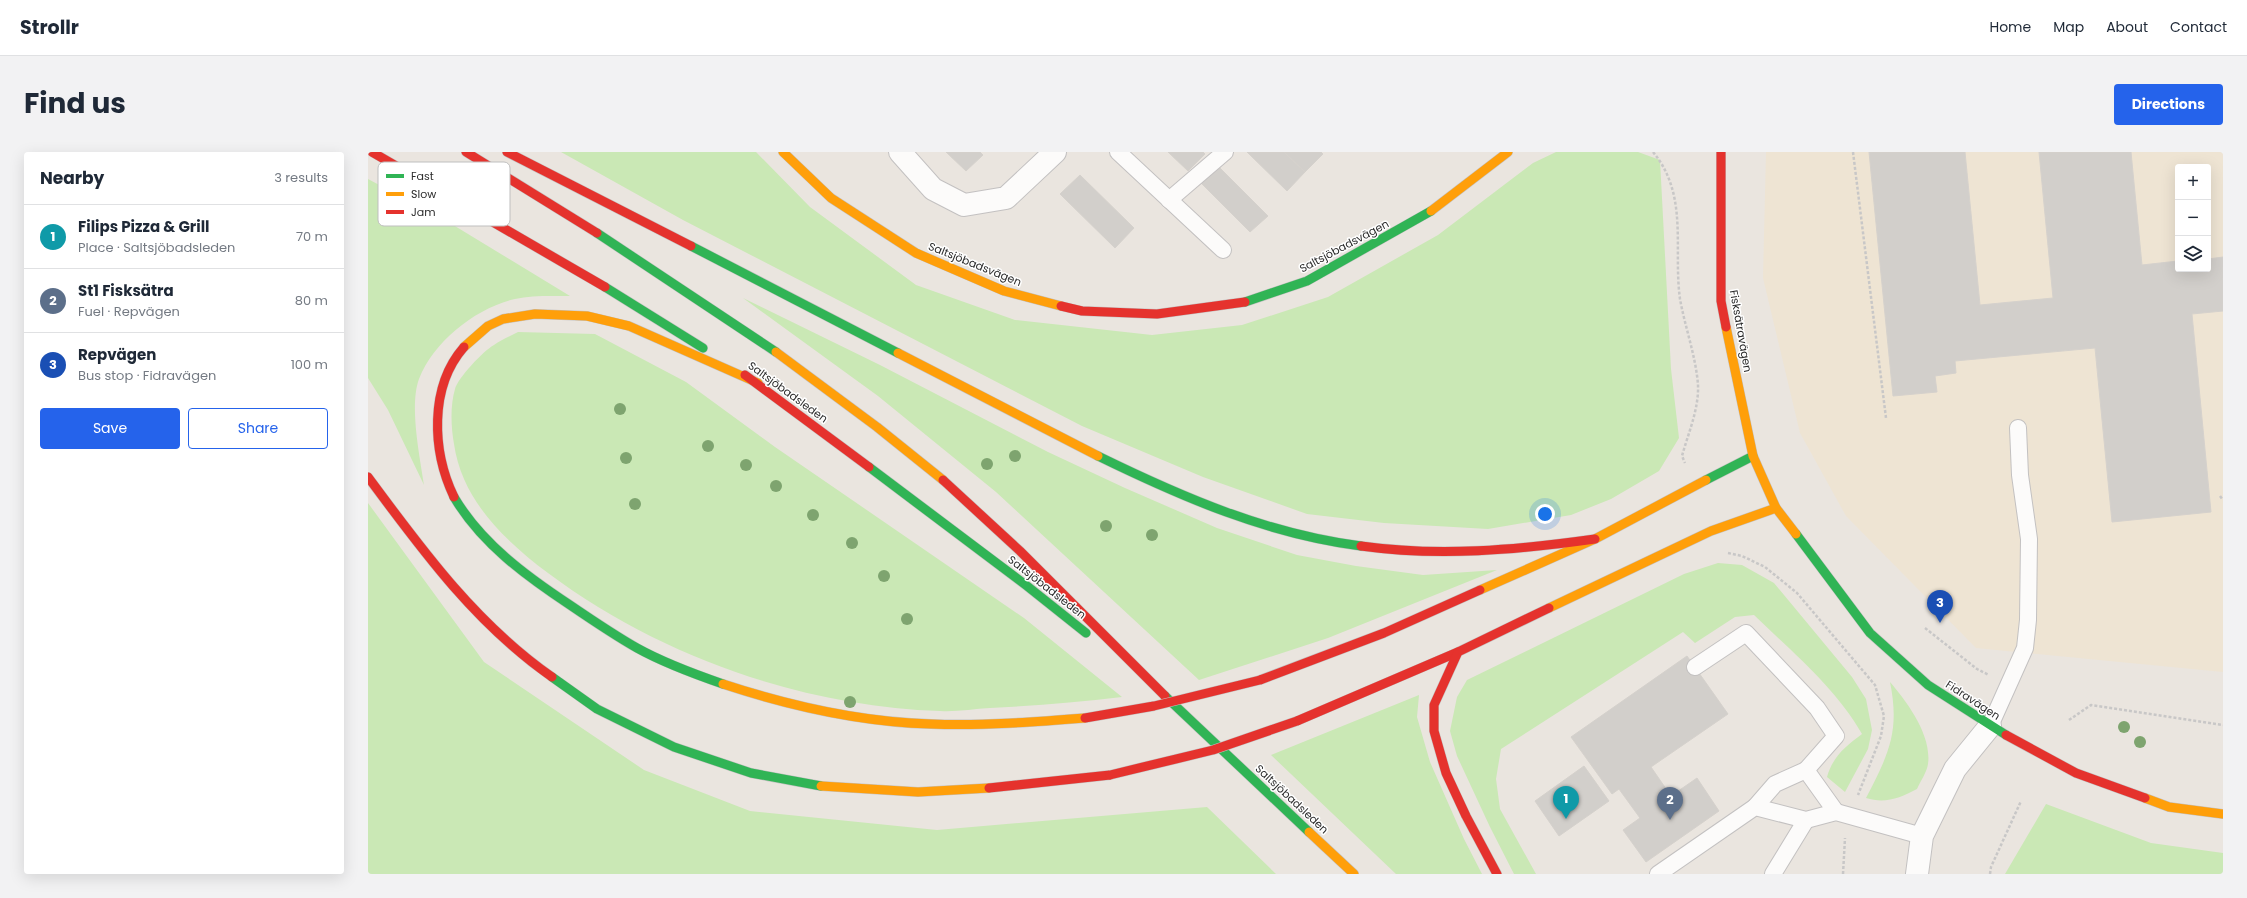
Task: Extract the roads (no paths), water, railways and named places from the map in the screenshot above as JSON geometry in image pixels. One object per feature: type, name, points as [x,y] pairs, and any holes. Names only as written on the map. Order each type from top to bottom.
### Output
[{"type":"main road","name":"Saltsjöbadsleden","points":[[372,152],[390,162]]},
{"type":"main road","name":"Saltsjöbadsleden","points":[[466,152],[482,162]]},
{"type":"main road","points":[[506,152],[1024,419],[1164,488],[1232,514],[1306,537],[1383,549],[1467,552],[1528,549],[1595,539]]},
{"type":"main road","name":"Saltsjöbadsvägen","points":[[783,152],[831,198],[916,253],[1004,291],[1082,311],[1157,314],[1239,304],[1307,281],[1426,215],[1508,152]]},
{"type":"main road","name":"Fisksätravägen","points":[[1721,152],[1721,301],[1753,456],[1776,508]]},
{"type":"main road","name":"Saltsjöbadsleden","points":[[510,179],[680,285],[801,370],[920,462],[1035,563],[1161,692],[1354,874]]},
{"type":"main road","name":"Saltsjöbadsleden","points":[[502,226],[577,269],[758,383],[1027,586],[1161,692]]},
{"type":"main road","points":[[758,383],[616,322],[569,313],[531,313],[491,324],[461,348],[445,374],[439,404],[438,428],[447,480],[460,508],[509,562],[603,627],[645,652],[747,691],[793,704],[858,718],[909,723],[962,725],[1085,718],[1154,706],[1260,680],[1384,633],[1595,539],[1753,456]]},
{"type":"main road","points":[[368,477],[419,547],[467,603],[523,657],[597,709],[674,747],[751,773],[832,788],[918,792],[1009,787],[1110,775],[1213,750],[1297,721],[1458,652],[1712,531],[1776,508]]},
{"type":"main road","name":"Fidravägen","points":[[1776,508],[1870,632],[1928,685],[1990,726],[2076,773],[2169,807],[2223,814]]},
{"type":"main road","points":[[1458,652],[1433,710],[1435,740],[1449,778],[1497,874]]},
{"type":"street","points":[[900,152],[934,189],[964,205],[1006,198],[1048,154]]},
{"type":"street","points":[[1917,874],[1922,836],[1955,769],[1990,726]]},
{"type":"lane","points":[[1118,152],[1223,250]]},
{"type":"lane","points":[[1169,200],[1224,152]]},
{"type":"lane","points":[[1990,726],[2012,680],[2025,648],[2028,620],[2029,540],[2020,476],[2018,428]]},
{"type":"lane","points":[[1658,874],[1755,807],[1775,784],[1806,770],[1836,736],[1818,708],[1746,634],[1695,667]]},
{"type":"lane","points":[[1806,770],[1836,812]]},
{"type":"lane","points":[[1755,807],[1806,820],[1836,812],[1922,836]]},
{"type":"lane","points":[[1773,874],[1806,820]]},
{"type":"place","name":"Repvägen","points":[[1940,623]]},
{"type":"place","name":"Filips Pizza & Grill","points":[[1566,819]]},
{"type":"place","name":"St1 Fisksätra","points":[[1670,820]]}]
